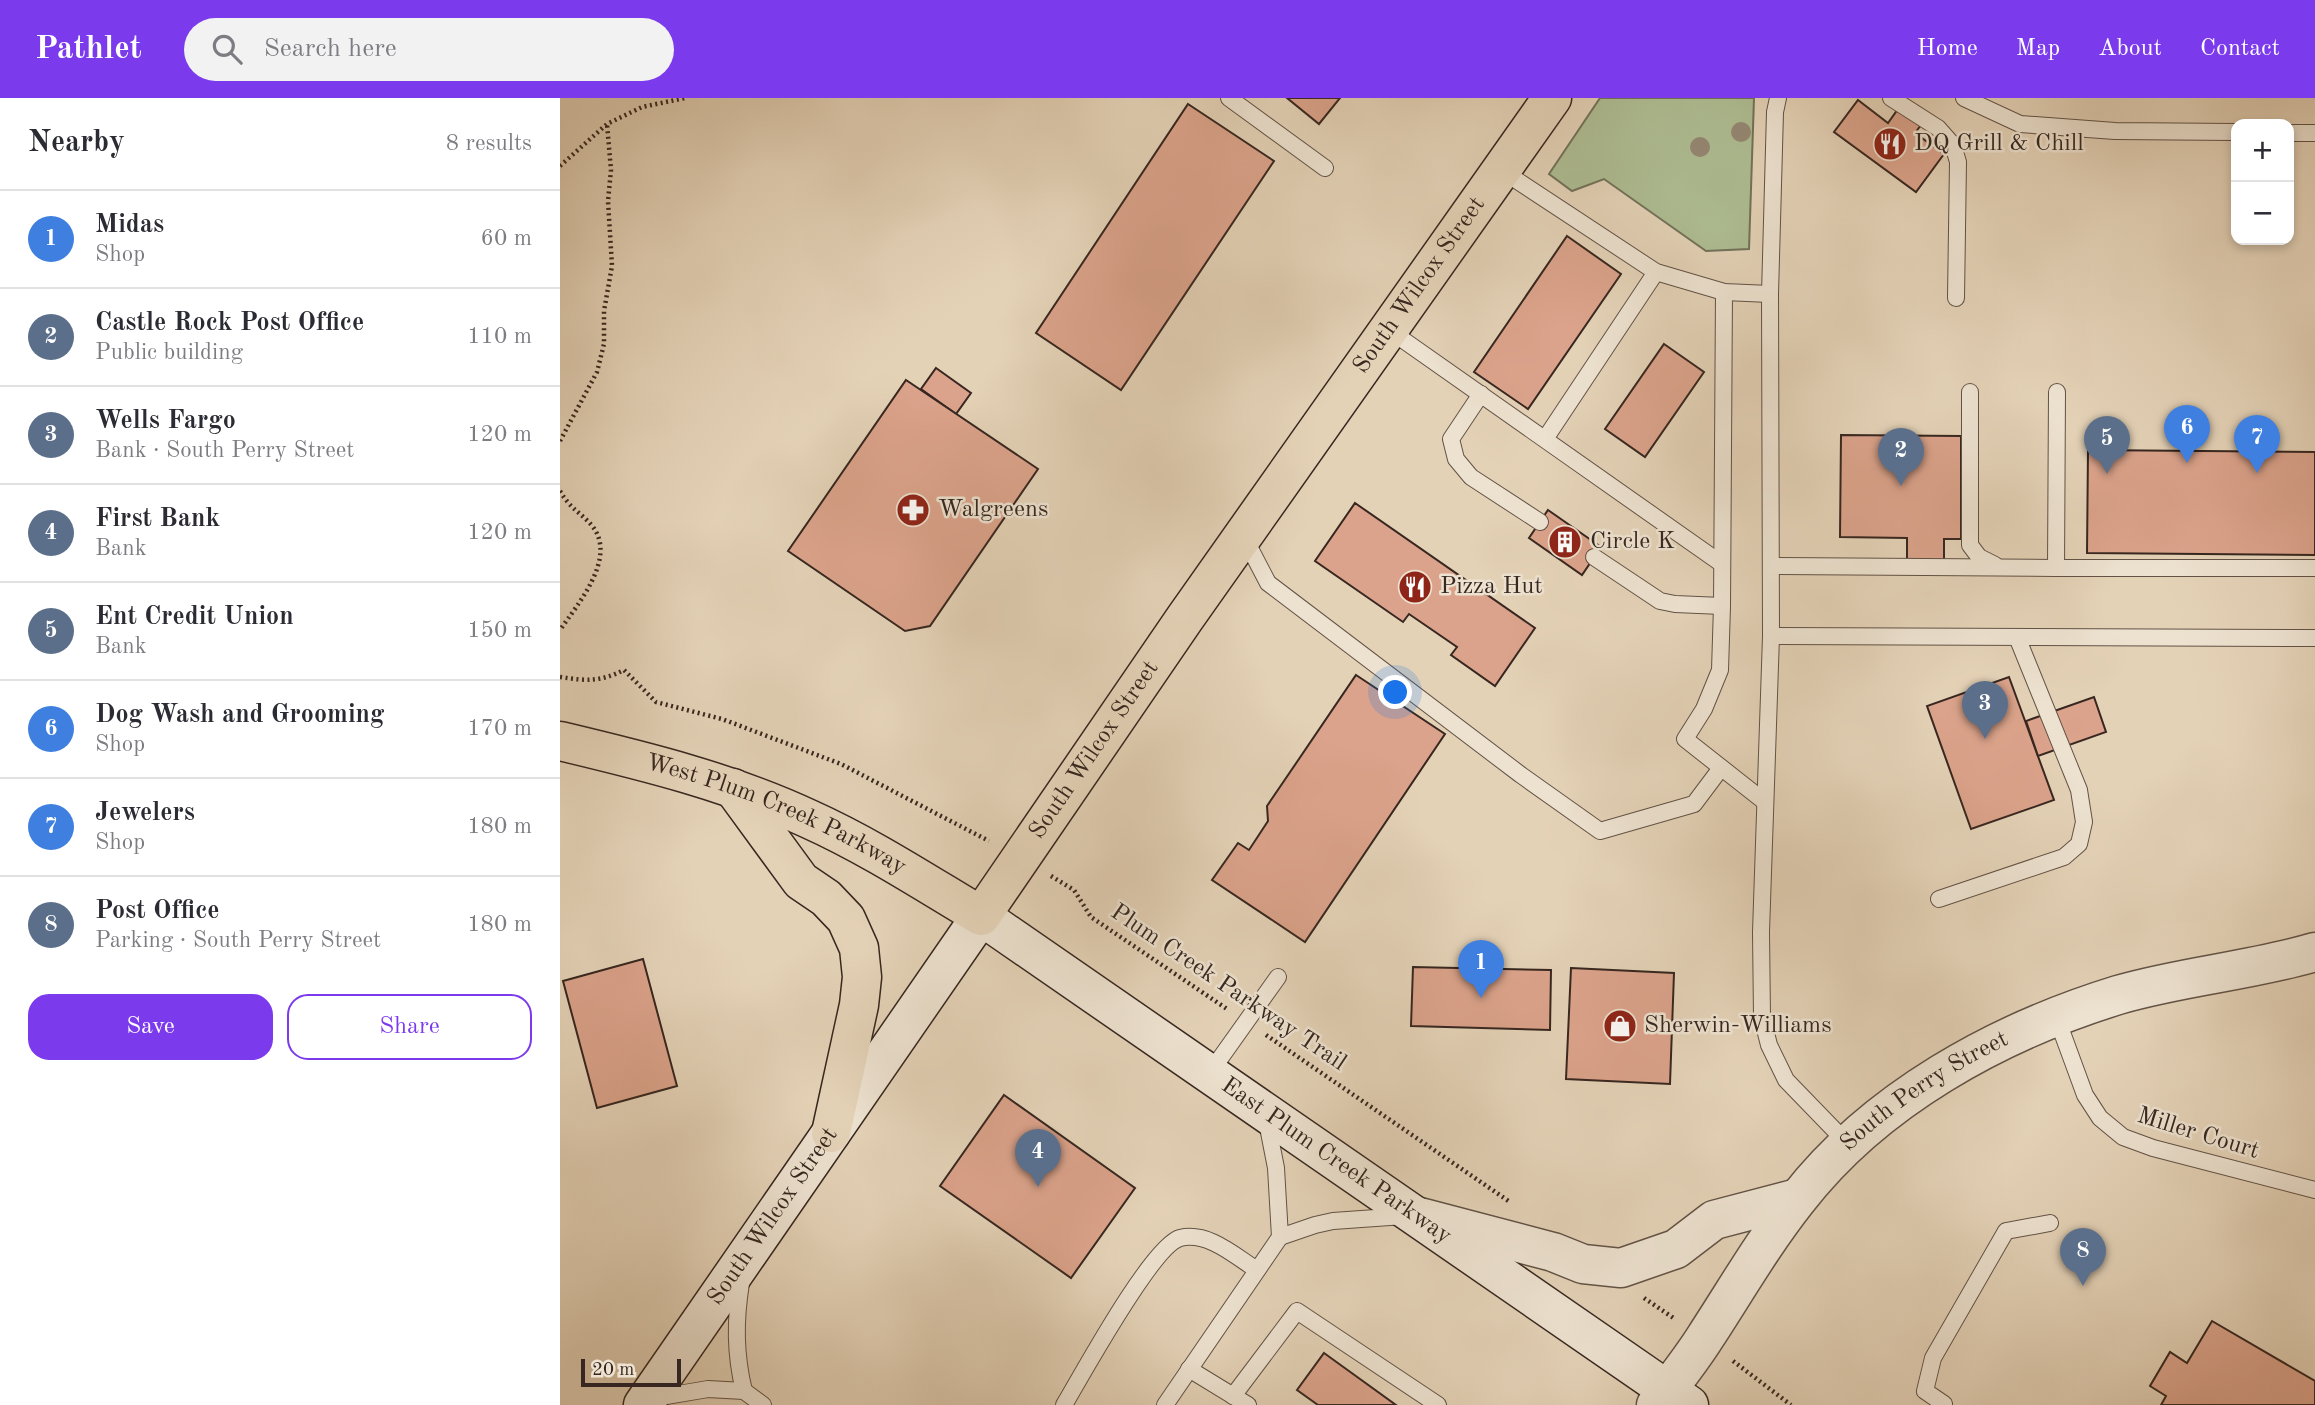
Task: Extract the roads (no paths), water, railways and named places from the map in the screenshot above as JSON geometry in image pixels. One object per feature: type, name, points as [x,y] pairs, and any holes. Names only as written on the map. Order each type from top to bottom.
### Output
[{"type":"main road","name":"South Wilcox Street","points":[[645,1402],[1019,858],[1552,98]]},
{"type":"main road","name":"West Plum Creek Parkway","points":[[560,741],[733,788],[808,818],[870,849],[981,916]]},
{"type":"main road","points":[[733,788],[801,881],[826,898],[846,919],[859,948],[862,977],[859,1005],[831,1133]]},
{"type":"main road","name":"East Plum Creek Parkway","points":[[981,916],[1414,1215],[1671,1400]]},
{"type":"main road","name":"South Perry Street","points":[[1671,1400],[1704,1340],[1772,1232],[1798,1198],[1848,1144],[1904,1098],[1994,1045],[2056,1016],[2120,995],[2315,952]]},
{"type":"main road","points":[[1414,1215],[1553,1252],[1583,1264],[1620,1268],[1676,1249],[1714,1220],[1798,1198]]},
{"type":"lane","points":[[1229,98],[1325,168]]},
{"type":"lane","points":[[1778,98],[1775,112],[1770,294],[1771,636],[1761,932],[1762,1017],[1769,1045],[1786,1080],[1848,1144]]},
{"type":"lane","points":[[1891,98],[1938,128],[1953,145],[1958,162],[1956,298]]},
{"type":"lane","points":[[1964,98],[2020,124],[2115,131],[2231,132]]},
{"type":"lane","points":[[2294,133],[2315,133]]},
{"type":"lane","points":[[1501,170],[1656,272],[1724,292],[1770,294]]},
{"type":"lane","points":[[1545,439],[1656,272]]},
{"type":"lane","points":[[1724,292],[1720,670],[1704,709],[1685,738],[1765,802]]},
{"type":"lane","points":[[1389,330],[1722,564]]},
{"type":"lane","points":[[1970,392],[1970,545],[1979,557],[2000,567]]},
{"type":"lane","points":[[2056,568],[2057,392]]},
{"type":"lane","points":[[1481,394],[1451,439],[1456,459],[1471,477],[1540,522]]},
{"type":"lane","points":[[1244,537],[1268,583],[1521,775],[1600,831],[1695,804],[1721,768]]},
{"type":"lane","points":[[1594,557],[1660,601],[1722,606]]},
{"type":"lane","points":[[1771,566],[2315,568]]},
{"type":"lane","points":[[1771,636],[2315,638]]},
{"type":"lane","points":[[1939,899],[2064,858],[2080,844],[2084,822],[2079,790],[2017,637]]},
{"type":"lane","points":[[1209,1074],[1278,977]]},
{"type":"lane","name":"Miller Court","points":[[2056,1016],[2085,1095],[2099,1118],[2123,1137],[2153,1148],[2315,1190]]},
{"type":"lane","points":[[1165,1405],[1279,1237],[1276,1168],[1265,1112]]},
{"type":"lane","points":[[1279,1237],[1332,1221],[1414,1215]]},
{"type":"lane","points":[[1944,1404],[1925,1391],[1933,1359],[2006,1231],[2050,1223]]},
{"type":"lane","points":[[1064,1405],[1125,1301],[1167,1245],[1180,1238],[1195,1237],[1214,1242],[1257,1270]]},
{"type":"lane","points":[[744,1258],[736,1311],[736,1340],[744,1391]]},
{"type":"lane","points":[[1233,1396],[1297,1311],[1438,1405]]},
{"type":"lane","points":[[1189,1369],[1248,1405]]},
{"type":"lane","points":[[645,1402],[708,1389],[744,1391],[763,1405]]},
{"type":"place","name":"DQ Grill & Chill","points":[[1890,144]]},
{"type":"place","name":"Dog Wash and Grooming","points":[[2187,463]]},
{"type":"place","name":"Jewelers","points":[[2257,473]]},
{"type":"place","name":"Ent Credit Union","points":[[2107,474]]},
{"type":"place","name":"Castle Rock Post Office","points":[[1901,486]]},
{"type":"place","name":"Walgreens","points":[[913,510]]},
{"type":"place","name":"Circle K","points":[[1565,542]]},
{"type":"place","name":"Pizza Hut","points":[[1415,587]]},
{"type":"place","name":"Wells Fargo","points":[[1985,739]]},
{"type":"place","name":"Midas","points":[[1481,998]]},
{"type":"place","name":"Sherwin-Williams","points":[[1620,1026]]},
{"type":"place","name":"First Bank","points":[[1038,1187]]},
{"type":"place","name":"Post Office","points":[[2083,1286]]}]
